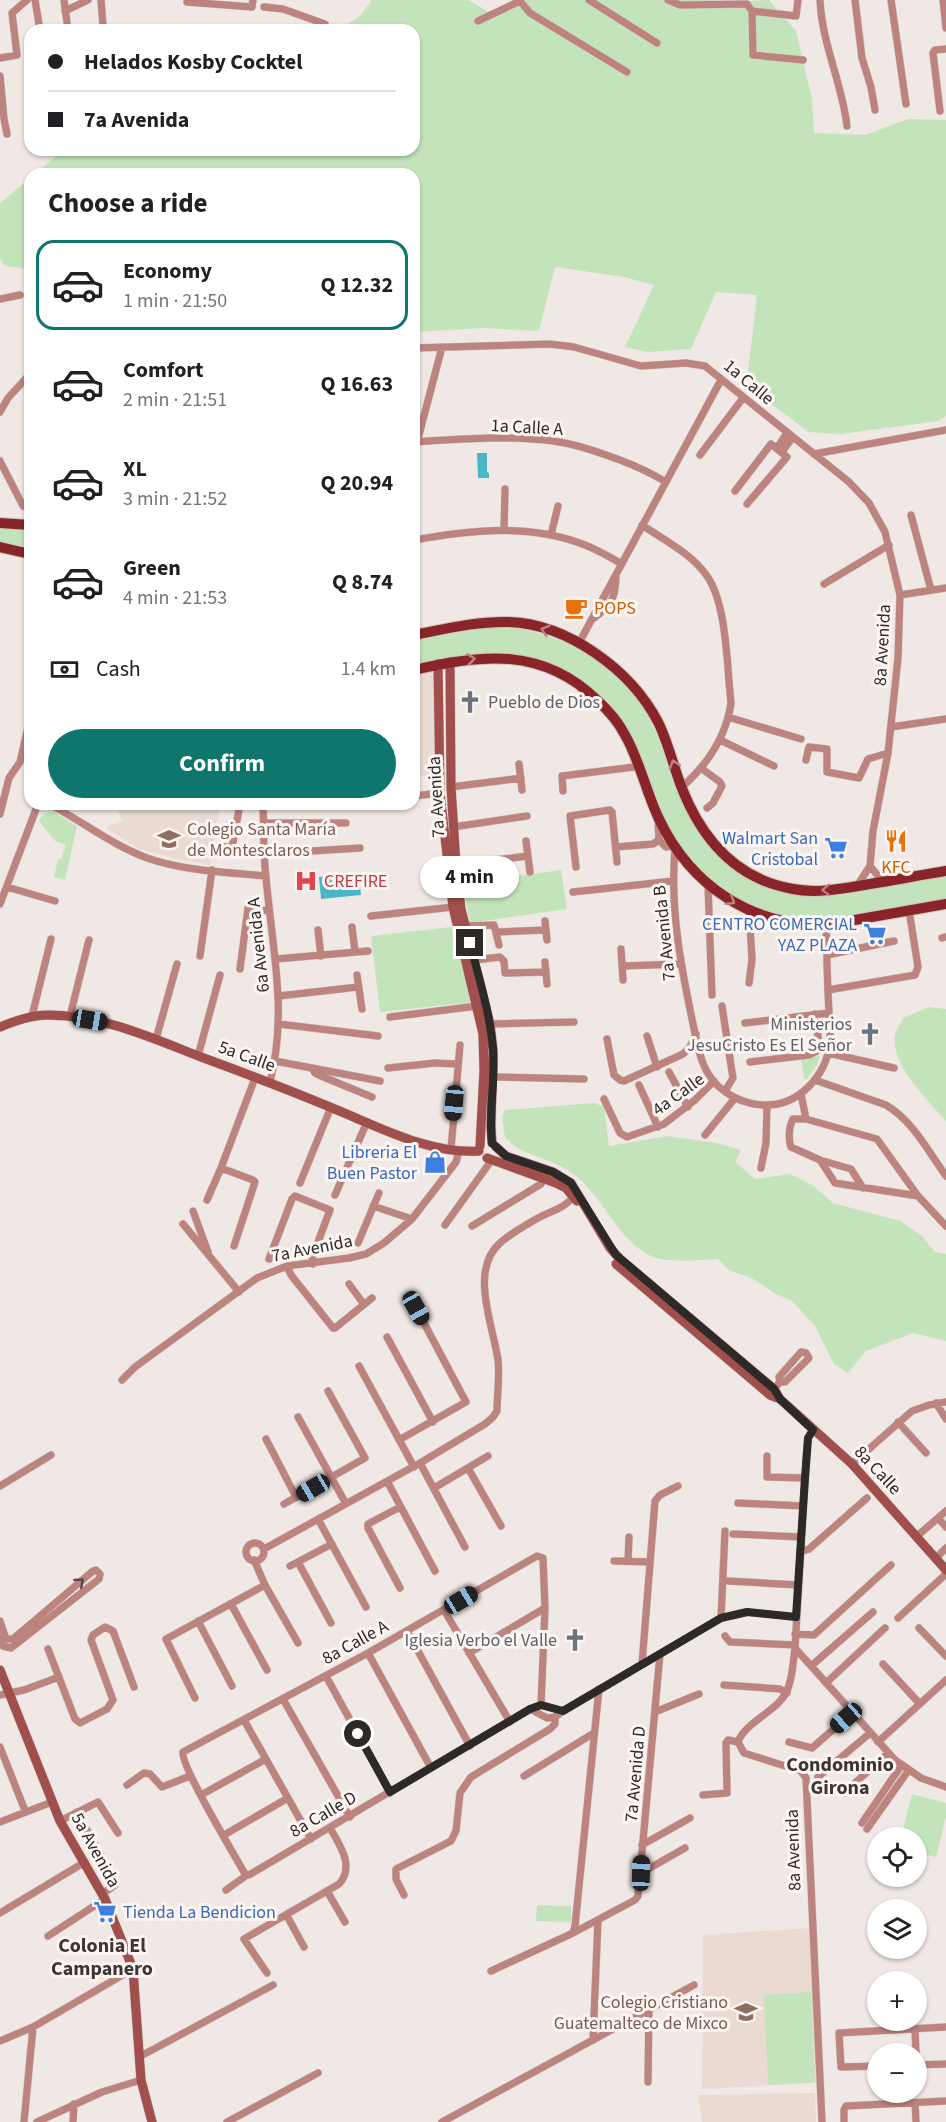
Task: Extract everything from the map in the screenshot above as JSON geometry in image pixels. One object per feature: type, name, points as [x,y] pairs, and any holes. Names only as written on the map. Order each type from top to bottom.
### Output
[{"type":"main road","points":[[0,523],[24,525]]},
{"type":"main road","points":[[0,547],[24,553]]},
{"type":"main road","points":[[420,634],[486,622],[511,622],[539,627],[579,643],[617,671],[644,701],[662,732],[695,818],[708,838],[731,861],[745,871],[793,889],[837,890],[946,871]]},
{"type":"main road","points":[[420,668],[450,662],[496,657],[518,659],[554,670],[587,690],[614,716],[630,745],[658,817],[674,847],[708,885],[729,900],[749,910],[783,921],[826,925],[946,902]]},
{"type":"street","points":[[0,58],[18,54],[15,7],[27,0]]},
{"type":"street","points":[[35,0],[39,24]]},
{"type":"street","points":[[64,0],[67,24]]},
{"type":"street","points":[[65,11],[88,0]]},
{"type":"street","points":[[101,0],[103,24]]},
{"type":"street","points":[[283,9],[286,0]]},
{"type":"street","points":[[589,0],[657,43]]},
{"type":"street","points":[[668,0],[680,5],[747,4],[752,11],[753,55],[803,60]]},
{"type":"street","points":[[752,11],[796,16],[798,0]]},
{"type":"street","points":[[820,0],[825,38],[844,102],[847,126]]},
{"type":"street","points":[[855,0],[862,58],[875,110]]},
{"type":"street","points":[[891,0],[906,104]]},
{"type":"street","points":[[943,0],[946,28]]},
{"type":"street","points":[[478,21],[518,1],[530,13],[627,72]]},
{"type":"street","points":[[187,2],[252,3]]},
{"type":"street","points":[[264,7],[283,9],[325,24]]},
{"type":"street","points":[[940,111],[933,53],[935,50],[946,49]]},
{"type":"street","points":[[0,76],[7,134]]},
{"type":"street","points":[[0,299],[20,295]]},
{"type":"street","name":"1a Calle","points":[[420,348],[550,344],[566,346],[640,366],[696,363],[705,366],[814,454]]},
{"type":"street","points":[[420,427],[442,347]]},
{"type":"street","points":[[579,643],[590,622],[609,606],[615,594],[616,575],[721,380]]},
{"type":"street","points":[[0,412],[8,398],[24,381]]},
{"type":"street","points":[[700,455],[743,398]]},
{"type":"street","points":[[814,454],[946,430]]},
{"type":"street","points":[[779,450],[790,435]]},
{"type":"street","name":"1a Calle A","points":[[420,442],[522,438],[555,441],[583,447],[611,457],[666,482]]},
{"type":"street","points":[[735,490],[769,445],[773,444],[787,457],[747,504]]},
{"type":"street","name":"8a Avenida","points":[[814,454],[849,482],[869,503],[885,532],[900,596],[898,658],[888,753],[873,831],[870,866],[857,886]]},
{"type":"street","points":[[0,461],[23,506]]},
{"type":"street","points":[[504,530],[505,489]]},
{"type":"street","points":[[551,535],[558,506]]},
{"type":"street","points":[[911,515],[931,590]]},
{"type":"street","points":[[642,525],[689,557],[706,574],[716,590],[721,612],[730,703],[728,717],[720,740],[701,768],[682,787]]},
{"type":"street","points":[[420,539],[476,530],[504,530],[551,535],[584,545],[622,564]]},
{"type":"street","points":[[824,584],[889,544]]},
{"type":"street","points":[[876,554],[892,557]]},
{"type":"street","points":[[900,596],[946,588]]},
{"type":"street","name":"7a Avenida","points":[[450,662],[451,787],[456,865],[465,926],[490,1024],[494,1077],[491,1126],[494,1145]]},
{"type":"street","name":"7a Avenida","points":[[438,664],[440,793],[453,907],[477,1006],[484,1050],[479,1148]]},
{"type":"street","points":[[728,717],[801,739]]},
{"type":"street","points":[[891,727],[946,718]]},
{"type":"street","points":[[438,736],[450,735]]},
{"type":"street","points":[[720,740],[774,766]]},
{"type":"street","points":[[0,814],[9,778],[20,762],[24,745]]},
{"type":"street","points":[[630,745],[634,767],[648,787]]},
{"type":"street","points":[[806,760],[809,747],[827,749],[827,772],[859,778],[868,759],[888,753]]},
{"type":"street","points":[[519,764],[522,790]]},
{"type":"street","points":[[563,791],[562,776],[634,767]]},
{"type":"street","points":[[701,768],[722,786],[713,803],[707,808]]},
{"type":"street","points":[[451,787],[521,778]]},
{"type":"street","points":[[420,795],[440,793]]},
{"type":"street","points":[[0,904],[36,810]]},
{"type":"street","points":[[59,810],[147,858],[212,870],[265,876]]},
{"type":"street","points":[[232,848],[239,810]]},
{"type":"street","name":"6a Avenida A","points":[[263,810],[265,876],[279,996],[276,1061],[270,1082]]},
{"type":"street","points":[[576,867],[571,816],[611,811],[617,862]]},
{"type":"street","points":[[453,827],[527,816]]},
{"type":"street","points":[[658,817],[659,840],[666,847],[674,847]]},
{"type":"street","points":[[264,823],[346,823]]},
{"type":"street","points":[[616,847],[654,844],[659,840]]},
{"type":"street","points":[[526,841],[530,872]]},
{"type":"street","points":[[218,846],[249,850]]},
{"type":"street","name":"7a Avenida B","points":[[674,847],[673,881],[681,964],[705,1067],[714,1082]]},
{"type":"street","points":[[265,854],[360,848]]},
{"type":"street","points":[[456,865],[527,855]]},
{"type":"street","points":[[870,866],[883,882]]},
{"type":"street","points":[[200,956],[212,870]]},
{"type":"street","points":[[573,892],[673,881]]},
{"type":"street","points":[[708,885],[712,995]]},
{"type":"street","points":[[7,887],[55,901]]},
{"type":"street","points":[[371,916],[453,907]]},
{"type":"street","points":[[240,969],[249,908],[269,911]]},
{"type":"street","points":[[749,910],[752,959],[749,982]]},
{"type":"street","points":[[828,990],[912,977],[917,973],[909,910]]},
{"type":"street","points":[[545,921],[547,940]]},
{"type":"street","points":[[465,926],[492,924],[497,932],[499,945]]},
{"type":"street","points":[[826,925],[830,1036],[828,1053],[894,1068]]},
{"type":"street","points":[[352,927],[355,952]]},
{"type":"street","points":[[318,930],[321,956]]},
{"type":"street","points":[[497,932],[545,930]]},
{"type":"street","points":[[32,1016],[51,939]]},
{"type":"street","points":[[70,1016],[89,940]]},
{"type":"street","points":[[827,955],[894,941]]},
{"type":"street","points":[[621,949],[623,980]]},
{"type":"street","points":[[276,959],[368,951]]},
{"type":"street","points":[[474,960],[500,957],[504,961],[504,970],[508,974],[546,972]]},
{"type":"street","points":[[545,963],[547,984]]},
{"type":"street","points":[[156,1040],[177,964]]},
{"type":"street","points":[[622,966],[681,964]]},
{"type":"street","points":[[198,1056],[220,975]]},
{"type":"street","points":[[357,975],[362,1010]]},
{"type":"street","points":[[279,996],[358,987]]},
{"type":"street","points":[[390,1017],[477,1006]]},
{"type":"street","points":[[722,1006],[733,1078],[725,1091]]},
{"type":"street","points":[[745,1023],[829,1013]]},
{"type":"street","points":[[750,1062],[809,1055],[817,1051],[819,1044],[816,1014]]},
{"type":"street","name":"5a Calle","points":[[0,1027],[32,1016],[70,1016],[110,1023],[270,1082],[430,1146],[455,1150],[479,1148]]},
{"type":"street","points":[[490,1024],[574,1022]]},
{"type":"street","points":[[279,1024],[378,1036]]},
{"type":"street","points":[[607,1039],[616,1078],[624,1081],[683,1054],[690,1047],[696,1034]]},
{"type":"street","points":[[647,1036],[657,1067]]},
{"type":"street","points":[[455,1150],[457,1064],[460,1045]]},
{"type":"street","name":"4a Calle","points":[[604,1099],[620,1133],[627,1137],[658,1127],[688,1107],[714,1082],[735,1098],[745,1102],[767,1105],[785,1102],[801,1094],[815,1080],[828,1053]]},
{"type":"street","points":[[276,1061],[381,1081]]},
{"type":"street","points":[[388,1068],[435,1063],[457,1064]]},
{"type":"street","points":[[312,1068],[321,1076],[372,1097]]},
{"type":"street","points":[[669,1072],[688,1107]]},
{"type":"street","points":[[494,1077],[584,1079]]},
{"type":"street","points":[[207,1200],[255,1078]]},
{"type":"street","points":[[815,1080],[894,1110],[910,1125],[946,1176]]},
{"type":"street","points":[[639,1085],[658,1127]]},
{"type":"street","points":[[801,1094],[806,1119]]},
{"type":"street","points":[[705,1135],[735,1098]]},
{"type":"street","points":[[761,1168],[766,1143],[767,1105]]},
{"type":"street","points":[[300,1183],[331,1107]]},
{"type":"street","points":[[863,1188],[851,1169],[820,1160],[791,1147],[790,1133],[793,1119],[806,1119],[877,1139],[918,1196],[946,1226]]},
{"type":"street","points":[[335,1195],[366,1122]]},
{"type":"street","points":[[445,1225],[485,1171],[489,1160],[494,1155],[494,1145],[487,1141],[479,1148],[482,1156],[489,1160]]},
{"type":"street","name":"8a Calle","points":[[494,1145],[506,1156],[547,1174],[566,1188],[582,1205]]},
{"type":"street","name":"7a Avenida","points":[[122,1380],[135,1367],[257,1278],[288,1266],[313,1264],[366,1254],[384,1243],[412,1219],[456,1162],[455,1150]]},
{"type":"street","name":"8a Calle","points":[[489,1160],[559,1175],[571,1183],[617,1264],[770,1395],[780,1399],[852,1464],[946,1572]]},
{"type":"street","points":[[820,1160],[835,1184],[918,1196]]},
{"type":"street","points":[[221,1168],[255,1182],[234,1246]]},
{"type":"street","points":[[472,1226],[541,1184],[547,1174]]},
{"type":"street","points":[[254,1560],[262,1558],[264,1549],[417,1465],[493,1418],[496,1411],[498,1362],[484,1285],[487,1260],[498,1244],[538,1218],[561,1207],[573,1197],[573,1192],[559,1175]]},
{"type":"street","points":[[358,1243],[379,1193]]},
{"type":"street","points":[[269,1259],[295,1196],[330,1210],[312,1258],[313,1264]]},
{"type":"street","points":[[373,1206],[412,1219]]},
{"type":"street","points":[[194,1211],[210,1257]]},
{"type":"street","points":[[183,1224],[239,1292]]},
{"type":"street","name":"8a Calle","points":[[608,1249],[777,1385],[780,1399]]},
{"type":"street","points":[[288,1266],[291,1275],[330,1326],[335,1328],[372,1298]]},
{"type":"street","points":[[349,1284],[363,1303]]},
{"type":"street","points":[[399,1440],[466,1402],[416,1308]]},
{"type":"street","points":[[387,1337],[433,1422]]},
{"type":"street","points":[[801,1352],[806,1353],[809,1358],[785,1382],[777,1385],[779,1377],[801,1352]]},
{"type":"street","points":[[358,1366],[399,1440],[434,1488],[465,1547]]},
{"type":"street","points":[[284,1504],[365,1458],[328,1391]]},
{"type":"street","points":[[852,1464],[912,1411],[946,1402]]},
{"type":"street","points":[[936,1403],[946,1419]]},
{"type":"street","points":[[298,1417],[346,1504]]},
{"type":"street","points":[[898,1422],[926,1453]]},
{"type":"street","points":[[704,1795],[727,1793],[726,1743],[728,1740],[738,1742],[743,1733],[787,1693],[792,1675],[795,1646],[808,1438],[813,1430]]},
{"type":"street","points":[[266,1439],[296,1497]]},
{"type":"street","points":[[0,1486],[51,1455]]},
{"type":"street","points":[[434,1488],[488,1456]]},
{"type":"street","points":[[767,1456],[766,1477],[805,1478]]},
{"type":"street","points":[[468,1468],[501,1526]]},
{"type":"street","points":[[387,1481],[435,1570]]},
{"type":"street","points":[[642,1664],[655,1501],[660,1495],[678,1486]]},
{"type":"street","points":[[800,1552],[809,1549],[867,1498]]},
{"type":"street","points":[[738,1503],[803,1506]]},
{"type":"street","points":[[400,1507],[368,1524],[400,1588]]},
{"type":"street","points":[[916,1537],[946,1511]]},
{"type":"street","points":[[938,1518],[946,1527]]},
{"type":"street","points":[[318,1519],[366,1607]]},
{"type":"street","points":[[721,1618],[725,1531]]},
{"type":"street","points":[[734,1534],[801,1537]]},
{"type":"street","points":[[628,1561],[629,1537]]},
{"type":"street","points":[[264,1549],[260,1544],[250,1545],[247,1554],[254,1560],[265,1585],[298,1643]]},
{"type":"street","points":[[290,1566],[332,1544]]},
{"type":"street","points":[[936,1558],[946,1548]]},
{"type":"street","name":"8a Calle A","points":[[190,1776],[181,1755],[183,1752],[368,1653],[537,1556],[543,1558],[545,1608]]},
{"type":"street","points":[[614,1561],[650,1562]]},
{"type":"street","points":[[298,1562],[331,1623]]},
{"type":"street","points":[[795,1634],[814,1635],[891,1565]]},
{"type":"street","points":[[0,1621],[6,1639],[13,1639],[93,1571],[96,1570],[100,1574],[99,1579],[10,1647],[3,1646],[0,1638]]},
{"type":"street","points":[[898,1618],[946,1572]]},
{"type":"street","points":[[728,1581],[798,1585]]},
{"type":"street","points":[[195,1698],[165,1639],[265,1585]]},
{"type":"street","points":[[231,1604],[267,1670]]},
{"type":"street","points":[[469,1653],[545,1608]]},
{"type":"street","points":[[545,1608],[541,1705],[563,1711]]},
{"type":"street","points":[[444,1610],[510,1722]]},
{"type":"street","points":[[530,1709],[547,1718],[555,1717],[721,1618],[747,1612],[796,1617]]},
{"type":"street","points":[[811,1666],[873,1612]]},
{"type":"street","points":[[198,1621],[232,1686]]},
{"type":"street","points":[[48,1649],[77,1721],[85,1721],[111,1705],[113,1700],[91,1640],[93,1635],[108,1628],[113,1631],[134,1687]]},
{"type":"street","points":[[826,1683],[885,1628]]},
{"type":"street","points":[[919,1628],[946,1656]]},
{"type":"street","points":[[407,1630],[470,1746]]},
{"type":"street","points":[[725,1636],[730,1642],[795,1646],[901,1766],[921,1778],[946,1787]]},
{"type":"street","points":[[368,1653],[431,1768]]},
{"type":"street","name":"7a Avenida D","points":[[598,1920],[635,1900],[638,1896],[660,1654]]},
{"type":"street","points":[[883,1664],[920,1704]]},
{"type":"street","name":"5a Avenida","points":[[0,1670],[60,1821],[103,1896],[133,1969],[141,2080],[152,2122]]},
{"type":"street","points":[[326,1676],[390,1792]]},
{"type":"street","points":[[7,1691],[59,1677]]},
{"type":"street","points":[[879,1742],[946,1680]]},
{"type":"street","points":[[724,1685],[780,1689],[787,1693]]},
{"type":"street","points":[[573,1933],[599,1689]]},
{"type":"street","points":[[655,1712],[699,1694]]},
{"type":"street","points":[[283,1699],[350,1816]]},
{"type":"street","name":"8a Calle D","points":[[226,1890],[246,1875],[330,1828],[530,1709],[541,1705]]},
{"type":"street","points":[[789,1742],[812,1748],[852,1713]]},
{"type":"street","points":[[404,1896],[396,1879],[396,1869],[451,1841],[456,1831],[460,1793],[471,1777],[550,1729],[555,1724],[555,1717]]},
{"type":"street","points":[[244,1720],[311,1839]]},
{"type":"street","points":[[524,1776],[594,1733]]},
{"type":"street","points":[[818,1777],[870,1733]]},
{"type":"street","name":"8a Avenida","points":[[738,1742],[744,1753],[801,1771],[806,1779],[822,2122]]},
{"type":"street","points":[[0,1747],[24,1808]]},
{"type":"street","points":[[844,1793],[888,1753]]},
{"type":"street","points":[[201,1795],[266,1759]]},
{"type":"street","points":[[901,1766],[865,1826],[908,1771]]},
{"type":"street","points":[[127,1785],[144,1773],[150,1773],[162,1787],[190,1776],[246,1875]]},
{"type":"street","points":[[224,1835],[288,1798]]},
{"type":"street","points":[[0,1822],[52,1802]]},
{"type":"street","points":[[60,1821],[98,1802],[118,1833]]},
{"type":"street","points":[[77,1812],[95,1845]]},
{"type":"street","points":[[642,1845],[690,1818]]},
{"type":"street","points":[[267,1973],[244,1939],[327,1892],[345,1878],[344,1851],[330,1828]]},
{"type":"street","points":[[641,1873],[685,1848]]},
{"type":"street","points":[[48,1936],[115,1885],[100,1852]]},
{"type":"street","points":[[0,1913],[85,1862]]},
{"type":"street","points":[[327,1892],[345,1922]]},
{"type":"street","points":[[287,1916],[304,1947]]},
{"type":"street","points":[[491,1971],[598,1920],[593,2040]]},
{"type":"street","points":[[0,2041],[33,2027],[133,1969]]},
{"type":"street","points":[[139,2057],[273,1985]]},
{"type":"street","points":[[442,2122],[694,1985]]},
{"type":"street","points":[[648,2082],[649,2010]]},
{"type":"street","points":[[24,2122],[33,2027]]},
{"type":"street","points":[[927,2028],[946,2027]]},
{"type":"street","points":[[867,2066],[841,2067],[839,2033],[877,2031]]},
{"type":"street","points":[[927,2064],[946,2064]]},
{"type":"street","points":[[227,2122],[318,2073]]},
{"type":"street","points":[[37,2122],[102,2092],[141,2080]]},
{"type":"street","points":[[927,2102],[946,2101]]},
{"type":"street","points":[[844,2122],[846,2106],[915,2103],[916,2122]]},
{"type":"street","points":[[73,2122],[74,2104]]},
{"type":"shaded area","points":[[432,671],[434,677],[436,775],[420,776],[420,672]]},
{"type":"shaded area","name":"Colegio Santa María de Montesclaros","points":[[118,810],[220,810],[210,865],[140,849],[107,829],[108,826],[122,822]]},
{"type":"shaded area","points":[[811,1928],[816,2083],[702,2089],[703,1935]]},
{"type":"shaded area","points":[[815,2093],[816,2122],[702,2122],[698,2095]]},
{"type":"green space","points":[[372,0],[468,0],[491,13],[523,0],[713,0],[719,2],[769,0],[796,31],[812,99],[814,133],[865,135],[908,119],[946,120],[946,416],[938,421],[841,434],[808,432],[764,398],[748,372],[757,295],[716,292],[691,349],[648,352],[625,347],[654,285],[624,277],[555,267],[539,331],[483,328],[420,332],[420,168],[42,168],[55,156],[420,156],[420,24],[347,24],[360,16]]},
{"type":"green space","points":[[24,183],[24,268],[5,266],[0,259],[0,203]]},
{"type":"green space","points":[[0,526],[24,528],[24,550],[0,544]]},
{"type":"green space","points":[[490,626],[515,627],[582,649],[616,673],[641,703],[717,853],[791,892],[886,885],[946,876],[946,900],[825,921],[800,921],[750,908],[710,883],[673,841],[632,743],[592,691],[521,656],[420,666],[420,639]]},
{"type":"green space","points":[[49,812],[54,812],[77,826],[65,880],[54,877],[58,859],[61,859],[66,845],[55,841],[39,821]]},
{"type":"green space","points":[[561,870],[567,909],[470,923],[463,884]]},
{"type":"green space","points":[[451,927],[473,1002],[380,1012],[371,936]]},
{"type":"green space","points":[[929,1007],[946,1009],[946,1121],[912,1082],[898,1058],[895,1046],[895,1035],[903,1018]]},
{"type":"green space","points":[[820,1056],[817,1065],[807,1079],[804,1079],[801,1058]]},
{"type":"green space","points":[[595,1103],[604,1107],[609,1146],[667,1136],[717,1143],[741,1150],[735,1162],[755,1179],[790,1174],[814,1186],[833,1203],[900,1221],[922,1236],[935,1252],[946,1254],[946,1341],[913,1333],[866,1351],[848,1373],[834,1364],[815,1326],[792,1301],[753,1279],[729,1270],[718,1259],[676,1261],[653,1257],[641,1250],[621,1231],[596,1197],[577,1177],[556,1164],[519,1149],[505,1138],[502,1116],[505,1110]]},
{"type":"green space","points":[[912,1794],[946,1803],[946,1817],[936,1857],[927,1855],[927,1827],[904,1827]]},
{"type":"green space","points":[[537,1905],[571,1906],[571,1922],[536,1921]]},
{"type":"green space","points":[[811,1992],[815,2082],[768,2085],[764,1995]]},
{"type":"water","points":[[477,453],[487,453],[489,478],[478,478]]},
{"type":"water","points":[[358,873],[361,895],[321,899],[319,877]]},
{"type":"place","name":"POPS","points":[[576,608]]},
{"type":"place","name":"Pueblo de Dios","points":[[470,702]]},
{"type":"place","name":"Colegio Santa María de Montesclaros","points":[[169,839]]},
{"type":"place","name":"KFC","points":[[896,841]]},
{"type":"place","name":"Walmart San Cristobal","points":[[836,848]]},
{"type":"place","name":"CREFIRE","points":[[306,881]]},
{"type":"place","name":"CENTRO COMERCIAL YAZ PLAZA","points":[[875,934]]},
{"type":"place","name":"Ministerios JesuCristo Es El Señor","points":[[870,1034]]},
{"type":"place","name":"Libreria El Buen Pastor","points":[[435,1162]]},
{"type":"place","name":"Iglesia Verbo el Valle","points":[[575,1640]]},
{"type":"place","name":"Tienda La Bendicion","points":[[105,1912]]},
{"type":"place","name":"Colegio Cristiano Guatemalteco de Mixco","points":[[746,2012]]},
{"type":"district","name":"Condominio Girona","points":[[840,1776]]},
{"type":"district","name":"Colonia El Campanero","points":[[102,1956]]},
{"type":"route","points":[[358,1734],[390,1792],[530,1709],[541,1705],[563,1711],[721,1618],[747,1612],[796,1617],[808,1438],[813,1430],[780,1399],[774,1389],[616,1255],[571,1183],[553,1172],[506,1156],[492,1143],[493,1050],[490,1024],[470,943]]}]
